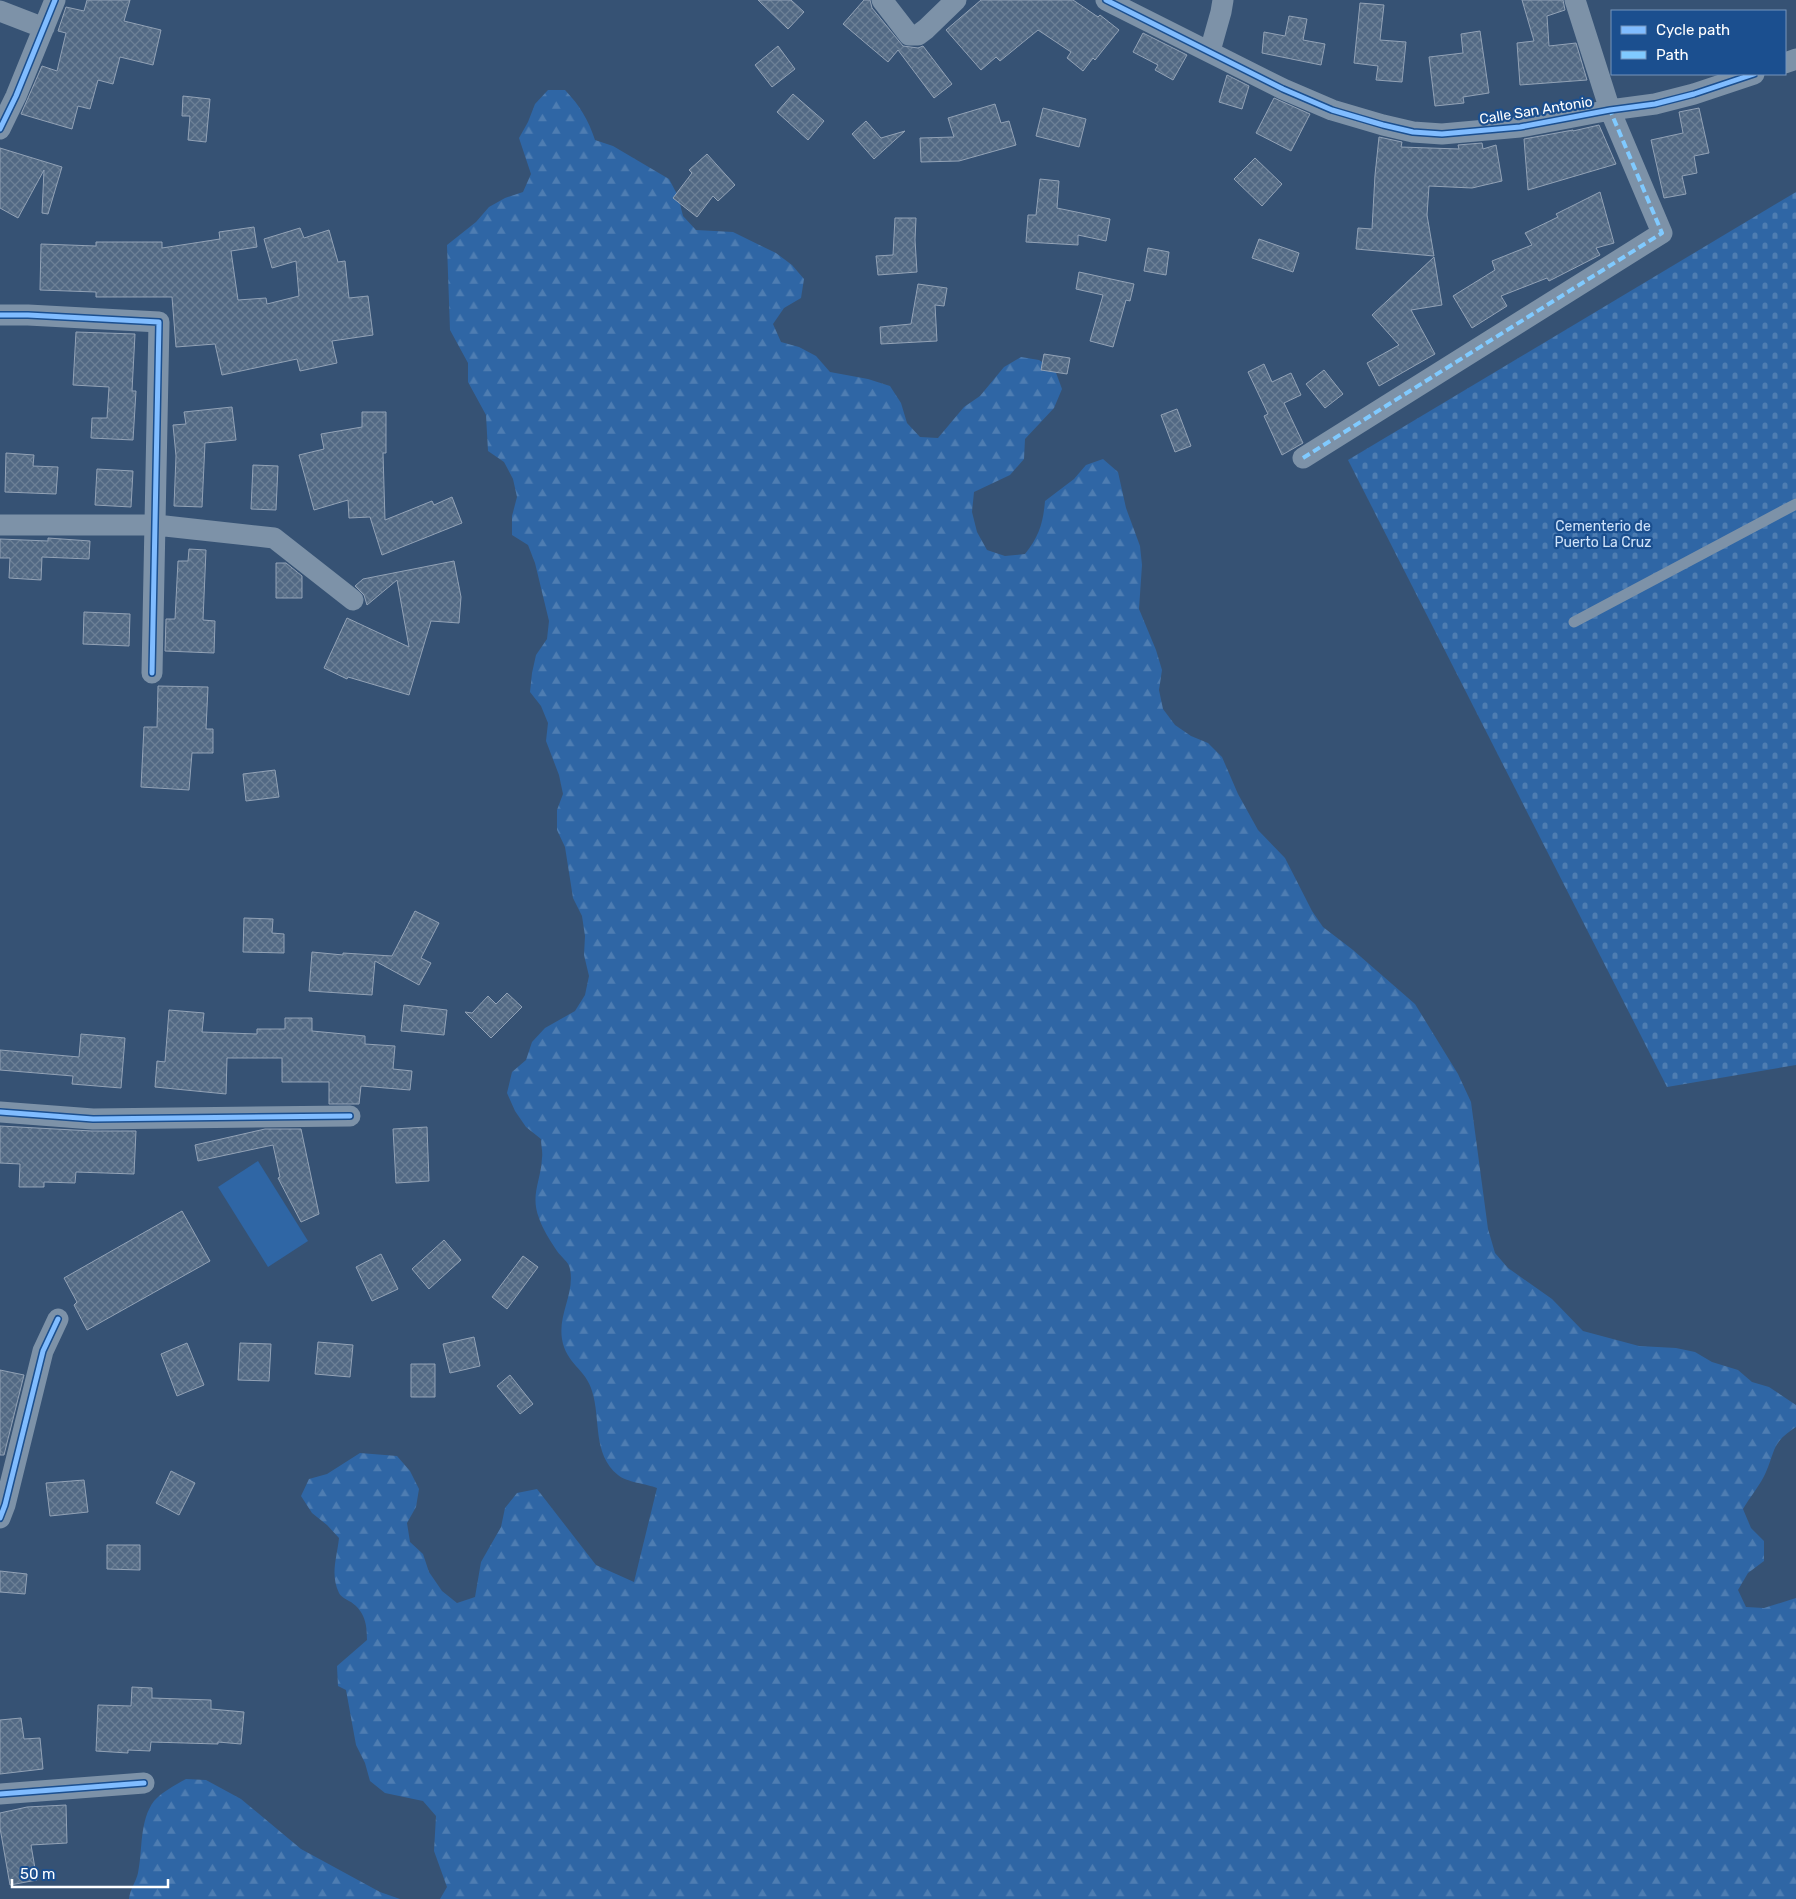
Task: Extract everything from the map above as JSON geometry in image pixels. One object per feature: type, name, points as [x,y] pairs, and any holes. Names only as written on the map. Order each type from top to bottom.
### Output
[{"type":"street","points":[[0,129],[8,93],[44,28],[54,0]]},
{"type":"street","points":[[882,0],[909,35],[918,35],[956,0]]},
{"type":"street","name":"Calle San Antonio","points":[[1106,0],[1283,89],[1332,110],[1413,132],[1442,134],[1520,127],[1610,110],[1655,104],[1694,94],[1751,75]]},
{"type":"street","points":[[1210,51],[1221,12],[1222,0]]},
{"type":"street","points":[[1303,458],[1662,233],[1610,110],[1575,0]]},
{"type":"street","points":[[0,11],[44,28]]},
{"type":"street","points":[[0,315],[159,322],[152,672]]},
{"type":"street","points":[[0,525],[156,525],[274,538],[353,600]]},
{"type":"street","points":[[0,1112],[93,1119],[350,1116]]},
{"type":"street","points":[[0,1518],[6,1505],[43,1351],[58,1319]]},
{"type":"street","points":[[0,1794],[144,1782]]},
{"type":"lane","points":[[1574,622],[1796,504]]},
{"type":"green space","points":[[548,90],[565,90],[583,113],[595,140],[613,146],[669,179],[678,196],[683,216],[696,230],[733,232],[776,253],[792,265],[804,279],[801,298],[784,308],[773,324],[781,342],[799,347],[816,356],[830,372],[868,379],[890,386],[901,403],[907,423],[920,437],[938,438],[964,407],[980,396],[1004,367],[1021,357],[1039,360],[1055,370],[1062,389],[1054,408],[1025,439],[1024,459],[1010,475],[974,492],[972,512],[977,532],[987,550],[1005,556],[1025,554],[1040,529],[1045,501],[1074,479],[1086,465],[1103,459],[1118,472],[1126,508],[1140,546],[1142,565],[1139,609],[1162,670],[1159,690],[1163,709],[1175,725],[1191,736],[1208,743],[1222,757],[1238,794],[1258,830],[1285,858],[1312,911],[1323,927],[1353,950],[1415,1004],[1458,1074],[1471,1102],[1488,1229],[1495,1253],[1508,1268],[1552,1299],[1583,1331],[1639,1346],[1676,1348],[1695,1352],[1712,1362],[1738,1370],[1752,1382],[1769,1387],[1796,1405],[1796,1427],[1783,1437],[1776,1446],[1764,1477],[1743,1509],[1751,1528],[1764,1541],[1764,1561],[1748,1573],[1738,1590],[1746,1607],[1764,1608],[1796,1598],[1796,1899],[440,1899],[447,1887],[434,1851],[436,1816],[423,1801],[385,1793],[370,1781],[365,1763],[356,1745],[346,1690],[338,1686],[337,1666],[367,1640],[366,1624],[356,1606],[341,1596],[336,1586],[335,1566],[339,1538],[312,1513],[301,1496],[309,1479],[327,1474],[360,1453],[397,1456],[410,1471],[419,1489],[416,1507],[407,1523],[410,1542],[423,1554],[429,1572],[442,1591],[457,1603],[475,1597],[481,1562],[501,1527],[505,1508],[517,1493],[537,1489],[596,1565],[634,1582],[657,1488],[631,1481],[618,1475],[604,1457],[592,1391],[585,1377],[568,1355],[562,1339],[562,1321],[571,1278],[568,1264],[547,1235],[537,1210],[536,1195],[542,1156],[541,1139],[526,1127],[515,1111],[507,1093],[512,1072],[526,1060],[532,1042],[545,1028],[575,1011],[585,995],[589,976],[584,955],[585,936],[582,916],[573,898],[565,847],[557,830],[557,810],[563,794],[559,775],[546,741],[548,723],[541,706],[530,692],[536,655],[547,639],[549,621],[535,563],[528,545],[512,535],[512,516],[517,497],[513,479],[504,462],[488,451],[486,415],[468,382],[468,363],[450,330],[447,245],[476,222],[489,207],[505,198],[523,192],[531,174],[519,138],[535,104]]},
{"type":"green space","name":"Cementerio de Puerto La Cruz","points":[[1796,192],[1796,1065],[1667,1087],[1348,460]]},
{"type":"green space","points":[[258,1161],[308,1241],[268,1267],[218,1187]]},
{"type":"green space","points":[[186,1779],[206,1780],[241,1799],[301,1849],[380,1892],[400,1899],[129,1899],[140,1864],[142,1836],[149,1809],[161,1795]]},
{"type":"building","points":[[87,0],[130,0],[124,21],[161,30],[153,65],[120,57],[113,84],[98,80],[90,109],[78,106],[72,129],[21,114],[42,66],[57,71],[66,33],[58,31],[66,7],[84,11]]},
{"type":"building","points":[[758,0],[791,0],[804,12],[788,29]]},
{"type":"building","points":[[864,0],[870,0],[872,8],[903,46],[918,48],[923,46],[952,84],[934,98],[898,50],[888,62],[843,24]]},
{"type":"building","points":[[981,0],[1073,0],[1098,17],[1100,15],[1119,30],[1095,60],[1093,58],[1083,71],[1067,58],[1071,52],[1038,30],[1000,61],[996,57],[981,70],[946,30]]},
{"type":"building","points":[[1522,0],[1563,0],[1565,10],[1547,16],[1549,46],[1576,43],[1587,80],[1520,85],[1517,43],[1534,41]]},
{"type":"building","points":[[1360,3],[1384,5],[1380,40],[1406,42],[1402,82],[1376,80],[1378,66],[1354,63]]},
{"type":"building","points":[[1289,16],[1307,19],[1303,40],[1325,44],[1321,65],[1262,53],[1264,32],[1285,36]]},
{"type":"building","points":[[1480,31],[1489,93],[1463,97],[1464,103],[1435,106],[1429,57],[1463,53],[1461,34]]},
{"type":"building","points":[[1143,33],[1187,55],[1173,80],[1155,70],[1158,65],[1133,52]]},
{"type":"building","points":[[778,46],[795,69],[772,87],[755,65]]},
{"type":"building","points":[[1227,75],[1249,86],[1242,109],[1219,102]]},
{"type":"building","points":[[793,94],[824,121],[808,140],[777,112]]},
{"type":"building","points":[[183,96],[210,99],[206,142],[188,140],[190,116],[182,116]]},
{"type":"building","points":[[1274,98],[1310,114],[1291,151],[1256,133]]},
{"type":"building","points":[[995,104],[1001,123],[1009,121],[1016,145],[959,161],[921,162],[920,138],[954,137],[948,118]]},
{"type":"building","points":[[1043,108],[1086,119],[1079,147],[1036,136]]},
{"type":"building","points":[[1699,108],[1709,153],[1694,156],[1697,173],[1682,176],[1686,194],[1664,198],[1651,140],[1683,133],[1679,112]]},
{"type":"building","points":[[866,121],[881,138],[905,131],[874,159],[852,134]]},
{"type":"building","points":[[1599,125],[1616,164],[1528,190],[1524,139]]},
{"type":"building","points":[[1379,137],[1402,142],[1401,147],[1459,149],[1458,145],[1482,143],[1483,149],[1496,145],[1502,181],[1472,188],[1429,186],[1427,215],[1434,256],[1356,249],[1358,228],[1372,229]]},
{"type":"building","points":[[0,148],[62,167],[48,214],[42,213],[44,170],[18,218],[0,208]]},
{"type":"building","points":[[707,154],[735,185],[718,201],[713,196],[697,217],[673,198],[692,173],[689,170]]},
{"type":"building","points":[[1255,158],[1282,184],[1262,206],[1234,179]]},
{"type":"building","points":[[1040,179],[1059,181],[1057,208],[1110,219],[1106,241],[1078,235],[1078,245],[1026,242],[1028,215],[1036,215]]},
{"type":"building","points":[[1600,192],[1614,243],[1596,248],[1600,255],[1549,281],[1547,278],[1501,296],[1507,306],[1472,328],[1453,296],[1495,270],[1492,261],[1532,245],[1525,233],[1558,217],[1556,214]]},
{"type":"building","points":[[895,218],[916,218],[917,272],[878,275],[876,256],[893,255]]},
{"type":"building","points":[[254,227],[257,247],[231,251],[238,300],[266,298],[267,304],[299,296],[296,261],[272,268],[264,239],[300,228],[304,238],[329,230],[338,262],[345,261],[349,298],[368,296],[373,335],[332,341],[337,363],[300,371],[297,359],[222,375],[215,344],[176,347],[172,297],[96,297],[96,292],[40,290],[41,244],[96,246],[96,242],[162,242],[162,248],[220,239],[219,232]]},
{"type":"building","points":[[1259,239],[1299,253],[1293,272],[1252,258]]},
{"type":"building","points":[[1148,248],[1169,252],[1166,275],[1144,271]]},
{"type":"building","points":[[1434,257],[1442,305],[1411,310],[1435,354],[1379,386],[1367,363],[1399,345],[1372,315]]},
{"type":"building","points":[[1079,272],[1134,284],[1130,301],[1126,300],[1113,347],[1090,341],[1103,295],[1076,289]]},
{"type":"building","points":[[918,284],[947,288],[944,306],[935,305],[937,341],[881,344],[880,327],[911,324]]},
{"type":"building","points":[[76,332],[135,334],[132,391],[136,391],[133,440],[91,438],[92,418],[107,418],[109,387],[73,385]]},
{"type":"building","points":[[1044,354],[1070,358],[1067,374],[1041,370]]},
{"type":"building","points":[[1264,364],[1272,382],[1291,373],[1301,395],[1284,403],[1303,443],[1282,455],[1264,416],[1268,414],[1248,372]]},
{"type":"building","points":[[1324,370],[1343,394],[1325,408],[1306,384]]},
{"type":"building","points":[[232,407],[236,440],[205,443],[202,507],[174,506],[176,456],[173,425],[186,424],[184,412]]},
{"type":"building","points":[[1177,409],[1191,446],[1175,452],[1161,415]]},
{"type":"building","points":[[362,412],[386,412],[386,453],[383,453],[385,520],[432,501],[434,505],[452,497],[462,523],[382,555],[370,517],[349,518],[348,500],[314,510],[299,455],[324,449],[321,434],[362,427]]},
{"type":"building","points":[[6,453],[34,455],[33,466],[58,467],[56,494],[5,492]]},
{"type":"building","points":[[253,465],[278,466],[276,510],[251,509]]},
{"type":"building","points":[[97,469],[133,471],[131,507],[95,505]]},
{"type":"building","points":[[48,538],[90,541],[89,559],[42,557],[41,580],[9,578],[10,558],[0,558],[0,539],[48,541]]},
{"type":"building","points":[[189,549],[206,550],[203,620],[215,621],[214,653],[165,651],[166,619],[175,619],[178,561],[188,561]]},
{"type":"building","points":[[454,561],[461,597],[459,623],[431,621],[409,695],[348,677],[347,679],[324,668],[347,618],[409,647],[397,580],[367,605],[364,595],[355,586],[363,579]]},
{"type":"building","points":[[276,563],[286,563],[302,576],[302,598],[276,598]]},
{"type":"building","points":[[84,612],[130,614],[129,646],[83,644]]},
{"type":"building","points":[[158,686],[208,687],[206,729],[213,729],[213,753],[192,753],[189,790],[141,787],[144,727],[157,727]]},
{"type":"building","points":[[275,770],[279,797],[246,801],[243,774]]},
{"type":"building","points":[[415,911],[439,923],[421,958],[431,963],[419,985],[375,961],[372,995],[309,991],[312,952],[392,956]]},
{"type":"building","points":[[244,918],[273,919],[272,933],[284,934],[284,953],[243,952]]},
{"type":"building","points":[[507,993],[522,1007],[491,1038],[465,1012],[472,1013],[488,996],[496,1004]]},
{"type":"building","points":[[404,1005],[447,1010],[444,1035],[401,1031]]},
{"type":"building","points":[[169,1010],[204,1013],[202,1032],[257,1034],[257,1029],[285,1029],[285,1018],[312,1018],[312,1031],[365,1036],[365,1044],[395,1046],[393,1069],[412,1071],[410,1090],[361,1086],[359,1104],[329,1104],[329,1082],[282,1082],[282,1058],[227,1058],[226,1094],[155,1087],[157,1061],[165,1062]]},
{"type":"building","points":[[81,1034],[125,1038],[121,1088],[72,1084],[73,1076],[0,1070],[0,1050],[79,1057]]},
{"type":"building","points":[[0,1126],[92,1131],[136,1131],[134,1174],[76,1172],[75,1183],[44,1182],[44,1187],[19,1187],[20,1164],[0,1163]]},
{"type":"building","points":[[427,1127],[429,1181],[396,1183],[393,1129]]},
{"type":"building","points":[[265,1129],[301,1129],[319,1214],[301,1222],[278,1178],[280,1177],[273,1145],[198,1161],[195,1145]]},
{"type":"building","points":[[182,1211],[210,1261],[87,1330],[74,1305],[77,1302],[64,1278]]},
{"type":"building","points":[[444,1240],[461,1260],[429,1289],[412,1269]]},
{"type":"building","points":[[381,1254],[398,1289],[372,1301],[356,1267]]},
{"type":"building","points":[[523,1256],[538,1267],[507,1309],[492,1297]]},
{"type":"building","points":[[474,1337],[480,1366],[450,1373],[443,1344]]},
{"type":"building","points":[[318,1342],[353,1345],[350,1377],[315,1374]]},
{"type":"building","points":[[187,1343],[204,1385],[177,1396],[161,1354]]},
{"type":"building","points":[[240,1343],[271,1344],[269,1381],[238,1380]]},
{"type":"building","points":[[411,1364],[435,1364],[435,1397],[411,1397]]},
{"type":"building","points":[[0,1370],[24,1375],[4,1455],[0,1455]]},
{"type":"building","points":[[510,1375],[533,1404],[520,1414],[497,1386]]},
{"type":"building","points":[[171,1471],[195,1483],[179,1515],[156,1503]]},
{"type":"building","points":[[84,1480],[88,1512],[50,1516],[46,1483]]},
{"type":"building","points":[[107,1545],[140,1545],[140,1570],[107,1569]]},
{"type":"building","points":[[0,1571],[27,1574],[25,1594],[0,1592]]},
{"type":"building","points":[[132,1687],[152,1688],[152,1698],[211,1700],[211,1709],[244,1712],[241,1744],[151,1742],[150,1751],[128,1750],[128,1753],[96,1751],[98,1705],[131,1706]]},
{"type":"building","points":[[21,1718],[24,1739],[40,1738],[43,1769],[0,1774],[0,1720]]},
{"type":"building","points":[[66,1805],[67,1843],[31,1845],[37,1880],[10,1885],[0,1828],[0,1813],[27,1807]]},
{"type":"marked path","points":[[1303,458],[1662,233],[1610,110]]},
{"type":"cycle path","points":[[0,129],[16,96],[55,0]]},
{"type":"cycle path","points":[[1106,0],[1283,89],[1332,110],[1413,132],[1442,134],[1520,127],[1610,110],[1655,104],[1694,94],[1751,75]]},
{"type":"cycle path","points":[[0,315],[159,322],[152,673]]},
{"type":"cycle path","points":[[0,1112],[93,1119],[350,1116]]},
{"type":"cycle path","points":[[0,1518],[5,1505],[43,1351],[58,1319]]},
{"type":"cycle path","points":[[0,1794],[144,1783]]}]
